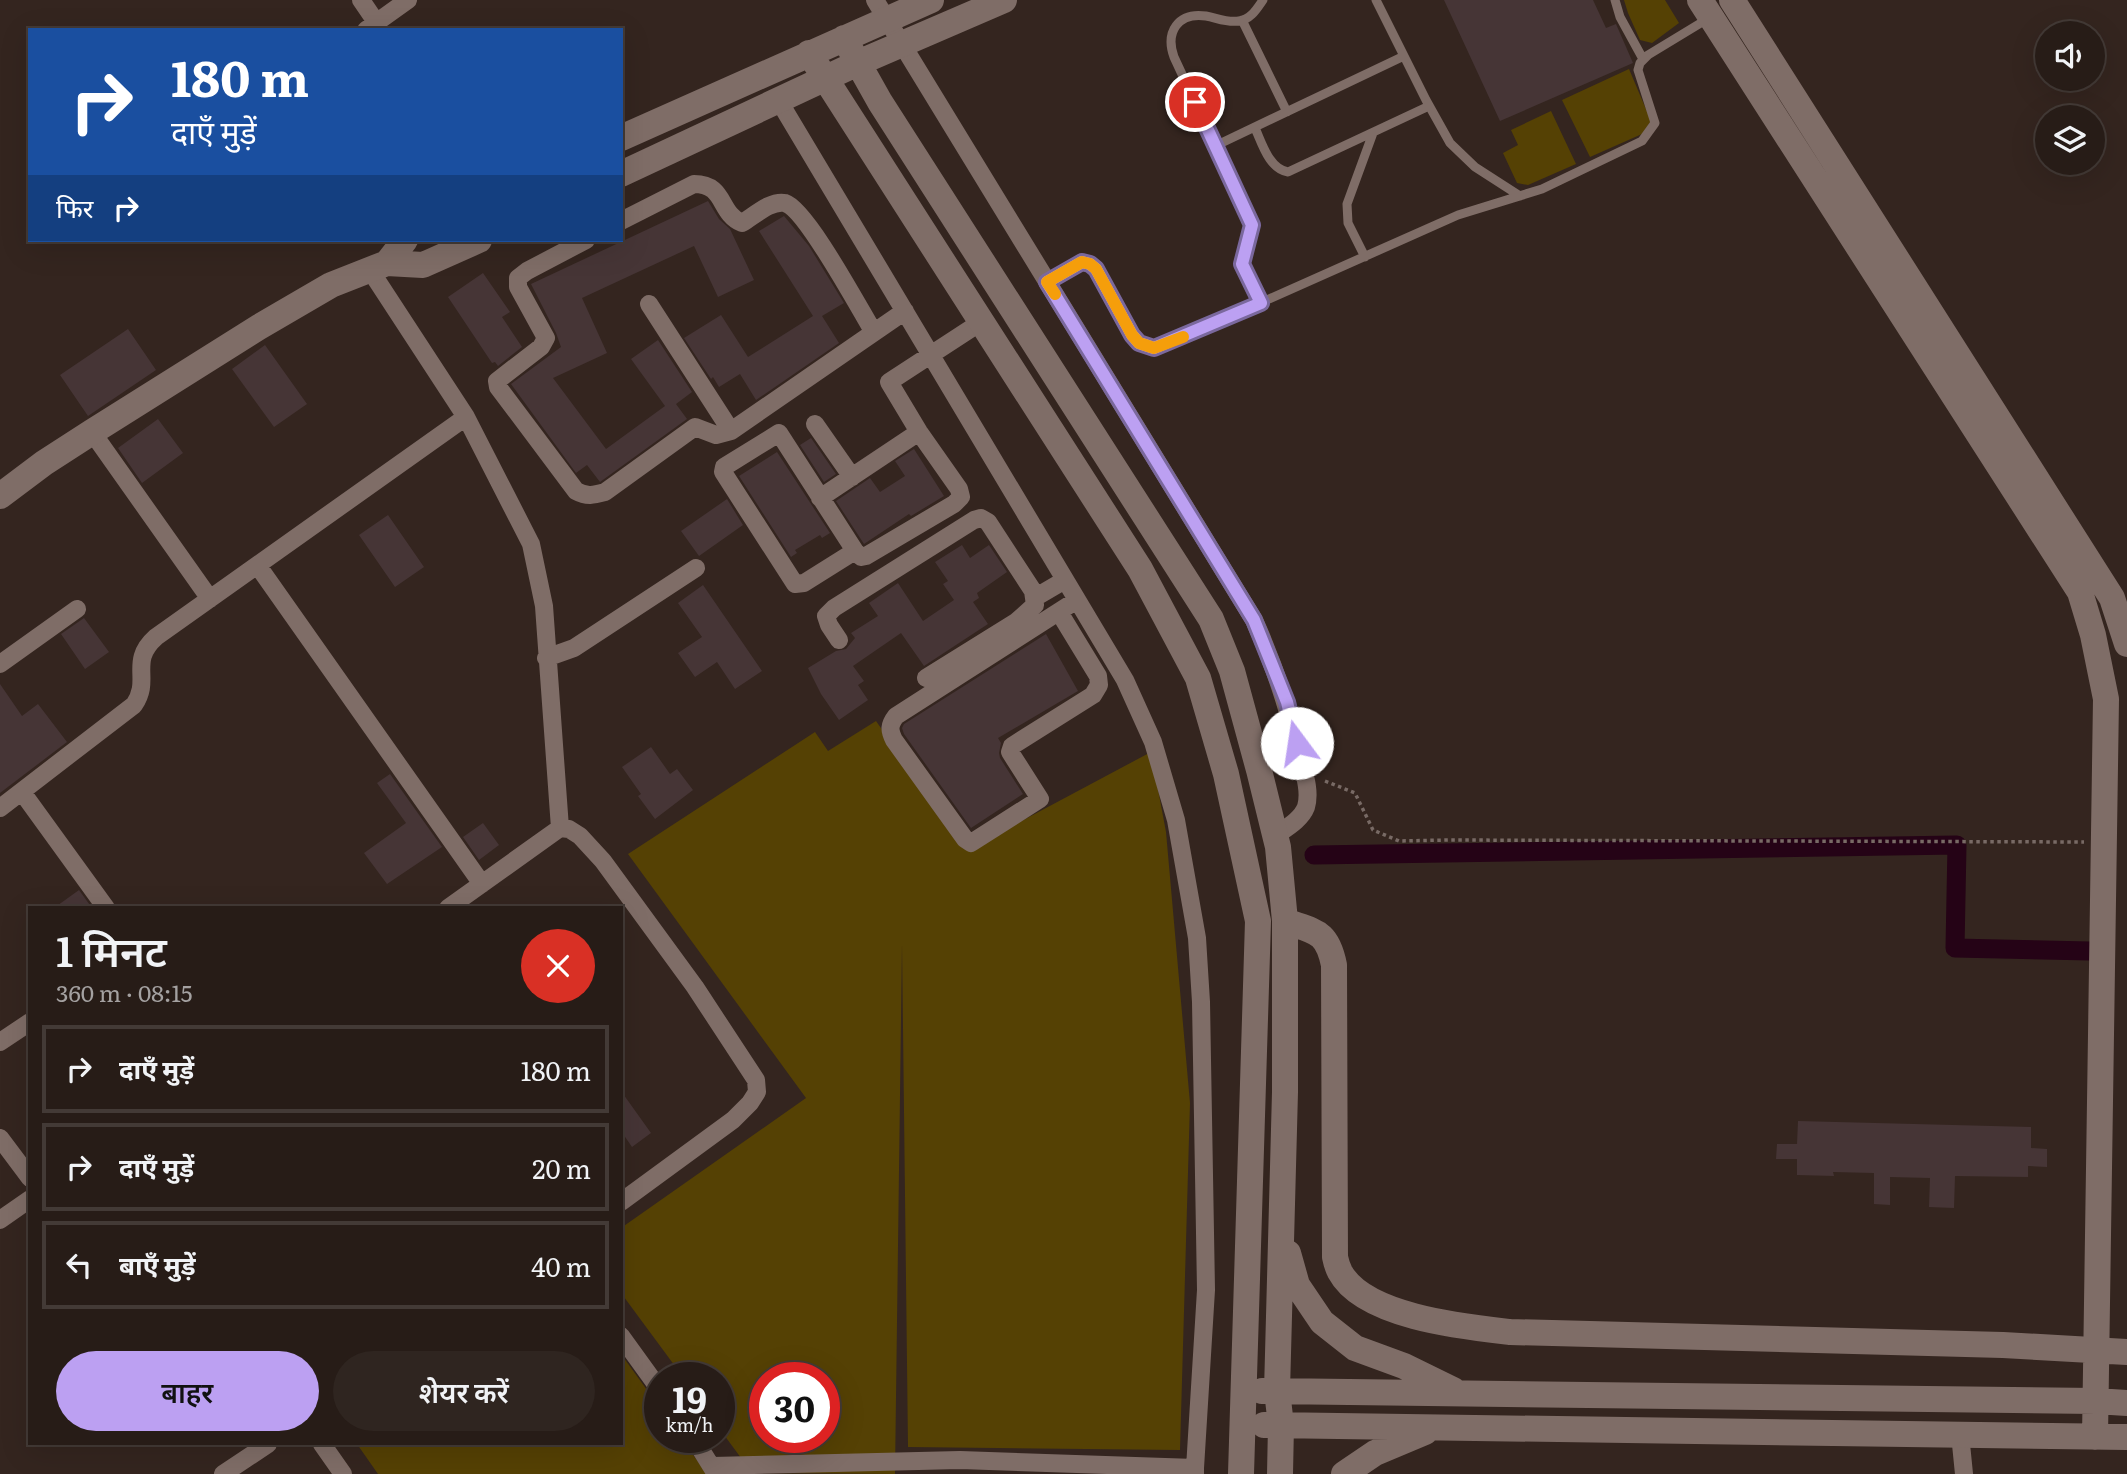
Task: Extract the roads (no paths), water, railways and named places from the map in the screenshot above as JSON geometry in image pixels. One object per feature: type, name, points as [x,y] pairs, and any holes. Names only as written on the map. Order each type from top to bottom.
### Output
[{"type":"main road","points":[[623,137],[844,38],[881,9],[931,0]]},
{"type":"main road","points":[[623,173],[858,63],[903,46],[1004,0]]},
{"type":"main road","points":[[1732,0],[2112,598],[2127,644]]},
{"type":"main road","points":[[1705,8],[2080,592],[2094,635],[2106,699],[2108,859],[2095,1437]]},
{"type":"main road","points":[[844,38],[880,102],[1211,619],[1232,671],[1275,836],[1285,921],[1285,1092],[1277,1391],[1281,1425],[1280,1474]]},
{"type":"main road","points":[[809,52],[1140,569],[1198,678],[1226,774],[1258,921],[1241,1474]]},
{"type":"main road","points":[[379,267],[403,242]]},
{"type":"main road","points":[[0,496],[92,432],[331,285],[379,267],[423,265],[475,242]]},
{"type":"main road","points":[[1285,921],[1317,932],[1331,947],[1334,965],[1335,1257],[1340,1273],[1363,1294],[1419,1318],[1455,1326],[1510,1332],[2003,1345],[2127,1352]]},
{"type":"main road","points":[[1281,1231],[1297,1285],[1322,1322],[1355,1348],[1404,1366],[1459,1393]]},
{"type":"main road","points":[[1242,1392],[2096,1401],[2127,1404]]},
{"type":"main road","points":[[1242,1425],[2127,1437]]},
{"type":"main road","points":[[1344,1474],[1375,1453],[1436,1427]]},
{"type":"street","points":[[361,0],[371,26],[408,0]]},
{"type":"street","points":[[881,9],[1254,620],[1287,702],[1307,785],[1305,810],[1275,836]]},
{"type":"street","points":[[703,1453],[714,1470],[960,1460],[1195,1471],[1206,1290],[1201,1002],[1197,938],[1176,820],[1153,742],[1125,680],[779,101]]},
{"type":"street","points":[[623,220],[694,184],[705,184],[716,191],[732,219],[742,223],[776,203],[787,204],[798,211],[811,228],[873,331]]},
{"type":"street","points":[[582,242],[518,278],[518,287],[546,338],[541,347],[497,381],[498,387],[576,491],[583,495],[605,492],[695,428],[716,435],[731,431],[873,331],[905,312]]},
{"type":"street","points":[[379,267],[466,417],[531,544],[544,606],[560,828]]},
{"type":"street","points":[[649,304],[731,431]]},
{"type":"street","points":[[855,551],[804,583],[795,584],[723,469],[729,462],[779,433],[855,551],[861,557],[866,556],[961,498],[959,489],[919,432],[889,382],[981,322]]},
{"type":"street","points":[[0,808],[134,705],[139,698],[141,687],[142,655],[156,637],[466,417]]},
{"type":"street","points":[[815,424],[852,477]]},
{"type":"street","points":[[92,432],[211,599]]},
{"type":"street","points":[[820,499],[919,432]]},
{"type":"street","points":[[839,640],[826,616],[834,608],[981,518],[988,523],[1035,597],[1033,609],[926,678]]},
{"type":"street","points":[[258,566],[482,884]]},
{"type":"street","points":[[546,658],[574,648],[696,569]]},
{"type":"street","points":[[1035,597],[1065,580]]},
{"type":"street","points":[[1059,612],[1098,676],[1099,685],[1093,695],[1012,746],[1010,752],[1040,799],[971,844],[894,740],[889,731],[891,723],[896,716],[1077,600]]},
{"type":"street","points":[[0,664],[78,609]]},
{"type":"street","points":[[22,792],[105,906]]},
{"type":"street","points":[[451,906],[560,828],[580,836],[603,861],[695,987],[756,1080],[757,1092],[733,1120],[623,1201]]},
{"type":"street","points":[[0,1042],[28,1023]]},
{"type":"street","points":[[0,1138],[28,1175]]},
{"type":"street","points":[[0,1220],[28,1200]]},
{"type":"street","points":[[623,1339],[644,1368]]},
{"type":"street","points":[[1960,1434],[1964,1474]]},
{"type":"street","points":[[223,1474],[266,1445]]},
{"type":"street","points":[[323,1445],[343,1474]]},
{"type":"lane","points":[[1261,303],[1242,264],[1252,225],[1174,57],[1171,32],[1178,23],[1194,17],[1205,16],[1228,22],[1242,20],[1254,13],[1263,0]]},
{"type":"lane","points":[[1376,0],[1450,143],[1463,157],[1521,197]]},
{"type":"lane","points":[[1615,0],[1620,16],[1643,59]]},
{"type":"lane","points":[[1047,282],[1082,262],[1090,264],[1096,269],[1132,335],[1139,343],[1154,348],[1475,209],[1542,190],[1633,146],[1647,136],[1655,123],[1638,70],[1643,59],[1705,8]]},
{"type":"lane","points":[[1242,20],[1287,112]]},
{"type":"lane","points":[[1215,146],[1404,57]]},
{"type":"lane","points":[[1255,128],[1275,166],[1288,172],[1429,106]]},
{"type":"lane","points":[[1365,257],[1348,223],[1347,204],[1373,133]]},
{"type":"waterway","points":[[1314,855],[1957,845],[1955,948],[2090,951]]}]
